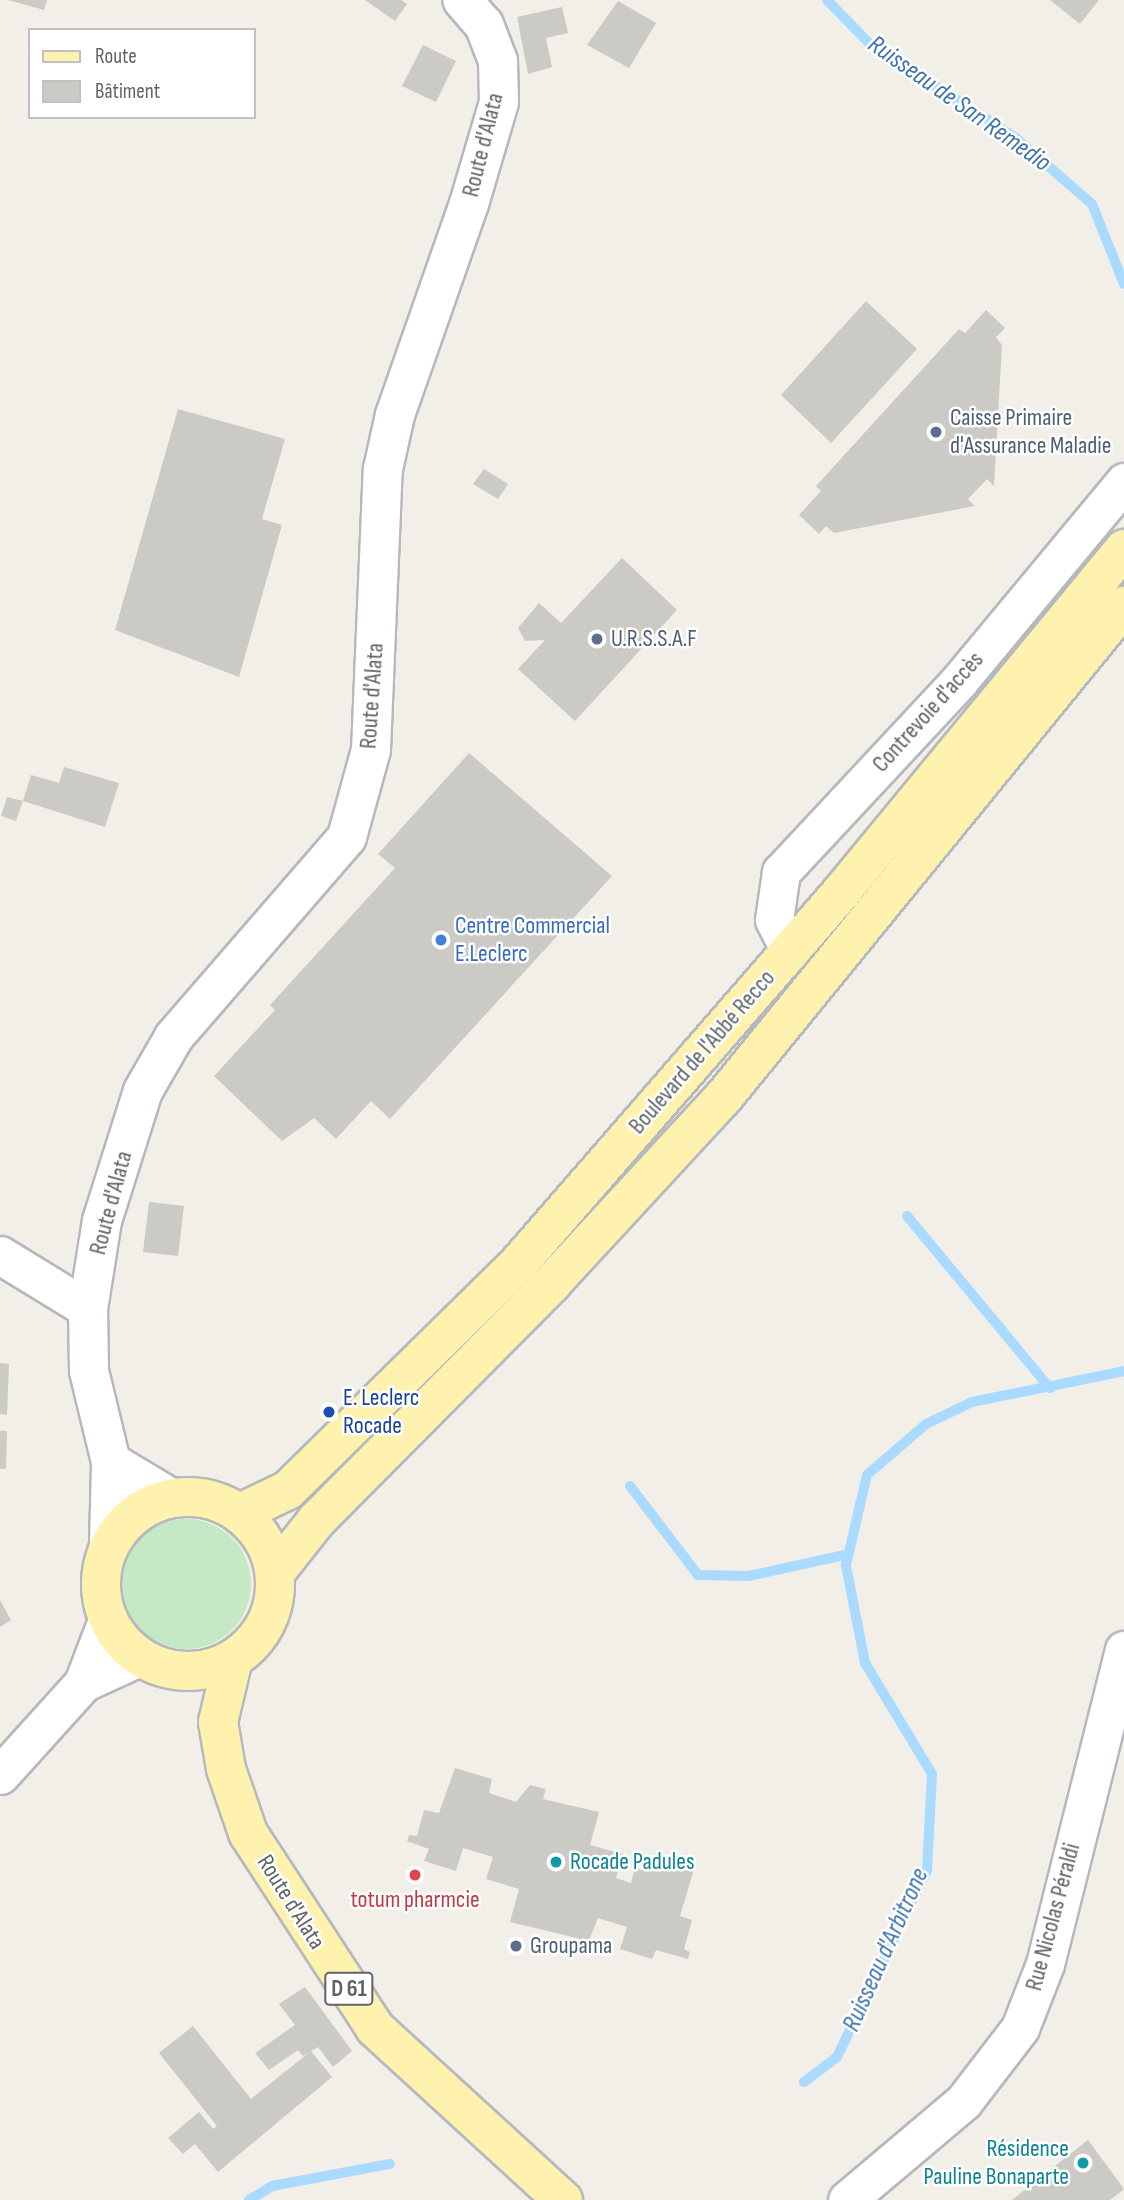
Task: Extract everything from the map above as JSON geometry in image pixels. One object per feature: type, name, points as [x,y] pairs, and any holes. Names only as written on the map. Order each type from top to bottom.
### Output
[{"type":"main road","name":"Boulevard de l'Abbé Recco","points":[[240,1513],[288,1490],[518,1264],[790,951],[1124,549]]},
{"type":"main road","name":"Boulevard de l'Abbé Recco","points":[[275,1573],[316,1521],[552,1283],[723,1098],[1124,606]]},
{"type":"main road","points":[[171,1498],[219,1502],[240,1513],[257,1530],[275,1573],[267,1622],[233,1659],[185,1672],[139,1657],[107,1620],[100,1595],[109,1545],[125,1523],[171,1498]]},
{"type":"main road","name":"Route d'Alata","points":[[233,1659],[218,1721],[226,1769],[248,1833],[375,2028],[563,2200]]},
{"type":"main road","name":"Route d'Alata","points":[[185,1672],[218,1721]]},
{"type":"street","name":"Route d'Alata","points":[[109,1545],[111,1462],[89,1371],[88,1309],[102,1221],[143,1091],[174,1037],[346,837],[350,824],[371,750],[383,469],[395,415],[469,204],[499,102],[498,61],[484,25],[462,0]]},
{"type":"street","name":"Contrevoie d'accès","points":[[790,951],[775,920],[781,872],[959,681],[1124,482]]},
{"type":"street","points":[[0,1255],[88,1309]]},
{"type":"street","points":[[111,1462],[171,1498]]},
{"type":"street","points":[[0,1775],[83,1683],[107,1620]]},
{"type":"street","name":"Rue Nicolas Péraldi","points":[[847,2200],[964,2101],[1020,2028],[1045,1964],[1124,1650]]},
{"type":"street","points":[[83,1683],[139,1657]]},
{"type":"green space","points":[[186,1519],[211,1524],[232,1538],[246,1559],[251,1584],[246,1609],[232,1630],[211,1644],[186,1649],[161,1644],[140,1630],[126,1609],[121,1584],[126,1559],[140,1538],[161,1524]]},
{"type":"building","points":[[8,0],[47,0],[44,10]]},
{"type":"building","points":[[365,0],[401,0],[407,4],[395,21]]},
{"type":"building","points":[[1050,0],[1099,0],[1080,24]]},
{"type":"building","points":[[618,1],[656,23],[629,68],[587,45]]},
{"type":"building","points":[[562,7],[568,33],[546,38],[552,67],[528,74],[517,17]]},
{"type":"building","points":[[423,45],[456,61],[436,102],[402,86]]},
{"type":"building","points":[[866,301],[917,349],[831,443],[781,395]]},
{"type":"building","name":"Caisse Primaire d'Assurance Maladie","points":[[986,310],[1005,328],[996,337],[1002,345],[994,486],[987,479],[968,499],[975,506],[834,533],[826,526],[819,534],[799,515],[821,491],[816,486],[959,329],[965,333]]},
{"type":"building","points":[[178,409],[285,439],[262,519],[282,525],[239,677],[115,630]]},
{"type":"building","points":[[484,469],[508,484],[498,499],[473,484]]},
{"type":"building","name":"U.R.S.S.A.F","points":[[622,558],[677,610],[575,721],[518,669],[545,640],[525,641],[518,628],[539,603],[561,623]]},
{"type":"building","name":"Centre Commercial E.Leclerc","points":[[469,753],[612,876],[390,1119],[371,1101],[336,1139],[314,1118],[282,1141],[214,1076],[275,1010],[270,1005],[395,868],[378,854]]},
{"type":"building","points":[[64,767],[119,783],[105,827],[23,801],[31,775],[59,783]]},
{"type":"building","points":[[7,797],[23,801],[16,821],[1,816]]},
{"type":"building","points":[[149,1202],[184,1206],[178,1256],[143,1252]]},
{"type":"building","points":[[0,1363],[9,1364],[7,1415],[0,1414]]},
{"type":"building","points":[[0,1431],[7,1431],[6,1469],[0,1469]]},
{"type":"building","points":[[0,1600],[11,1620],[0,1627]]},
{"type":"building","name":"Rocade Padules","points":[[455,1768],[492,1779],[489,1793],[516,1802],[530,1785],[546,1789],[543,1799],[599,1812],[590,1845],[623,1854],[616,1878],[631,1883],[635,1868],[648,1872],[653,1857],[694,1869],[680,1916],[692,1920],[684,1949],[690,1952],[688,1959],[656,1950],[652,1959],[620,1949],[627,1927],[598,1918],[589,1941],[510,1922],[519,1889],[486,1879],[493,1857],[463,1848],[456,1871],[424,1861],[429,1849],[407,1841],[409,1835],[417,1836],[424,1810],[439,1813]]},
{"type":"building","points":[[305,1987],[352,2051],[333,2067],[318,2047],[303,2056],[298,2050],[269,2070],[255,2053],[295,2025],[279,2004]]},
{"type":"building","points":[[193,2026],[251,2099],[311,2051],[332,2077],[218,2172],[195,2144],[183,2154],[168,2138],[199,2112],[213,2129],[217,2126],[159,2053]]},
{"type":"building","name":"Résidence Pauline Bonaparte","points":[[1088,2140],[1124,2189],[1110,2200],[1012,2200]]},
{"type":"waterway","name":"Ruisseau de San Remedio","points":[[827,0],[870,44],[1016,138],[1092,204],[1124,284]]},
{"type":"waterway","points":[[907,1216],[1050,1388]]},
{"type":"waterway","name":"Ruisseau d'Arbitrone","points":[[804,2082],[837,2057],[927,1870],[932,1774],[865,1663],[846,1565],[867,1475],[926,1424],[972,1402],[1124,1371]]},
{"type":"waterway","points":[[630,1486],[698,1575],[749,1576],[849,1554]]},
{"type":"waterway","name":"Ruisseau d'Arbitrone","points":[[249,2200],[272,2186],[390,2164]]},
{"type":"place","name":"Caisse Primaire d'Assurance Maladie","points":[[936,432]]},
{"type":"place","name":"U.R.S.S.A.F","points":[[597,639]]},
{"type":"place","name":"Centre Commercial E.Leclerc","points":[[441,940]]},
{"type":"place","name":"E. Leclerc Rocade","points":[[329,1412]]},
{"type":"place","name":"Rocade Padules","points":[[556,1862]]},
{"type":"place","name":"totum pharmcie","points":[[415,1875]]},
{"type":"place","name":"Groupama","points":[[516,1946]]},
{"type":"place","name":"Résidence Pauline Bonaparte","points":[[1083,2163]]}]
